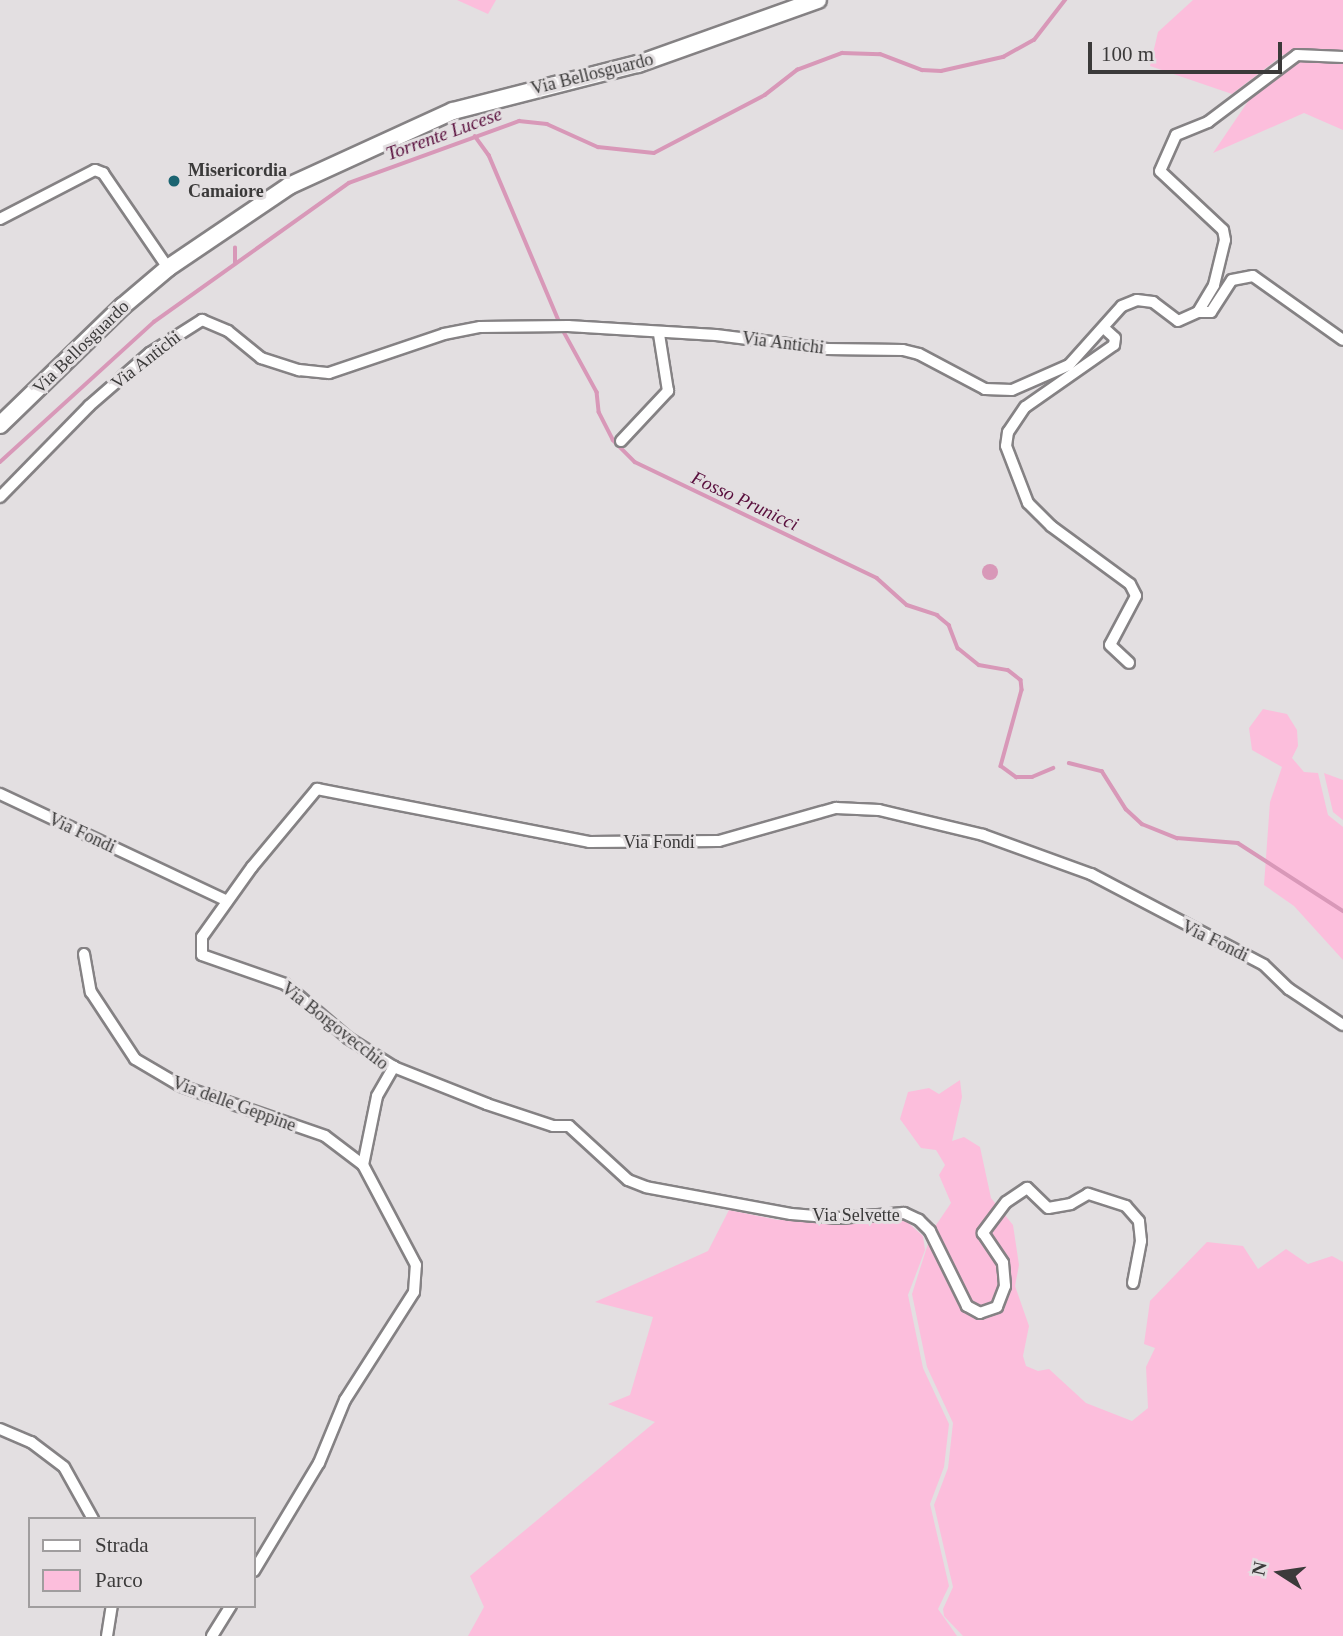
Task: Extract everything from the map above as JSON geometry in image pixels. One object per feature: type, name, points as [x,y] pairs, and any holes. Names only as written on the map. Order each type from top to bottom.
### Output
[{"type":"main road","name":"Via Bellosguardo","points":[[0,425],[123,306],[168,268],[289,186],[403,130],[486,100],[638,64],[818,0]]},
{"type":"street","points":[[1198,312],[1214,285],[1225,240],[1223,230],[1160,171],[1176,135],[1208,122],[1297,54],[1343,57]]},
{"type":"street","points":[[0,219],[95,170],[103,173],[168,268]]},
{"type":"street","points":[[1198,312],[1211,312],[1232,280],[1253,276],[1343,340]]},
{"type":"street","name":"Via Antichi","points":[[0,497],[139,362],[168,338],[202,320],[228,331],[261,358],[299,370],[329,373],[444,334],[480,327],[568,326],[659,334],[716,335],[827,349],[903,350],[919,354],[985,389],[999,391],[1038,381],[1069,365],[1122,306],[1137,300],[1153,302],[1178,321],[1198,312]]},
{"type":"street","points":[[1105,328],[1115,338],[1114,345],[1025,407],[1008,432],[1006,446],[1028,503],[1051,526],[1130,584],[1136,596],[1110,645],[1129,663]]},
{"type":"street","points":[[621,441],[668,391],[659,334]]},
{"type":"street","name":"Via Fondi","points":[[0,794],[226,901],[317,789],[589,842],[719,841],[836,808],[879,810],[983,835],[1091,874],[1264,965],[1289,989],[1343,1025]]},
{"type":"street","name":"Via Borgovecchio","points":[[226,901],[202,937],[202,955],[285,984],[348,1038],[394,1067],[377,1096],[363,1165]]},
{"type":"street","name":"Via delle Geppine","points":[[84,954],[90,992],[135,1059],[181,1086],[325,1136],[363,1165]]},
{"type":"street","name":"Via Selvette","points":[[394,1067],[487,1104],[553,1126],[569,1126],[628,1180],[646,1187],[791,1214],[839,1218],[904,1213],[930,1231],[967,1306],[980,1313],[997,1307],[1005,1286],[1003,1263],[986,1244],[983,1233],[989,1220],[1027,1188],[1048,1208],[1071,1204],[1088,1194],[1126,1206],[1139,1221],[1140,1241],[1133,1283]]},
{"type":"street","points":[[256,1568],[319,1463],[345,1400],[414,1292],[416,1265],[363,1165]]},
{"type":"street","points":[[0,1429],[31,1442],[64,1467],[92,1517]]},
{"type":"street","points":[[107,1636],[112,1608]]},
{"type":"street","points":[[212,1636],[230,1608]]},
{"type":"green space","points":[[457,0],[496,0],[488,14]]},
{"type":"green space","points":[[1193,0],[1343,0],[1343,130],[1304,113],[1213,153],[1253,94],[1289,66],[1284,54],[1232,94],[1150,66],[1158,32]]},
{"type":"green space","points":[[1263,709],[1287,714],[1297,730],[1298,746],[1292,758],[1304,772],[1318,773],[1328,815],[1343,827],[1343,960],[1294,906],[1264,885],[1270,802],[1282,767],[1252,750],[1249,728]]},
{"type":"green space","points":[[1324,773],[1343,780],[1343,820],[1333,812]]},
{"type":"green space","points":[[960,1080],[962,1097],[952,1141],[964,1137],[980,1147],[991,1198],[1013,1225],[1019,1265],[1015,1286],[1029,1326],[1023,1356],[1026,1366],[1038,1371],[1049,1369],[1086,1403],[1132,1421],[1148,1408],[1146,1367],[1155,1348],[1144,1344],[1150,1301],[1207,1242],[1243,1246],[1258,1269],[1286,1249],[1308,1264],[1332,1256],[1343,1262],[1343,1636],[963,1636],[944,1616],[943,1609],[953,1587],[934,1505],[948,1468],[953,1423],[927,1367],[912,1294],[932,1231],[951,1203],[939,1175],[945,1165],[936,1150],[921,1148],[900,1119],[908,1092],[929,1088],[939,1094]]},
{"type":"green space","points":[[729,1210],[778,1220],[905,1220],[923,1236],[925,1250],[908,1295],[923,1368],[949,1424],[944,1467],[930,1504],[949,1586],[938,1609],[957,1636],[468,1636],[484,1607],[470,1576],[655,1422],[608,1404],[630,1395],[653,1317],[595,1302],[708,1251]]},
{"type":"shaded area","points":[[987,564],[993,564],[998,572],[996,578],[987,580],[982,575],[982,569]]},
{"type":"waterway","name":"Torrente Lucese","points":[[0,462],[154,322],[349,183],[519,121],[547,124],[598,147],[654,153],[765,95],[797,70],[842,53],[880,54],[922,70],[941,71],[1003,57],[1034,40],[1065,0]]},
{"type":"waterway","name":"Fosso Prunicci","points":[[475,136],[489,155],[560,323]]},
{"type":"waterway","points":[[235,248],[235,264]]},
{"type":"waterway","name":"Fosso Prunicci","points":[[563,330],[597,392],[599,412],[613,440],[635,462],[877,578],[907,605],[937,615],[949,625],[958,648],[979,665],[1008,670],[1021,680],[1022,690],[1001,766],[1016,777],[1032,777],[1053,768]]},
{"type":"waterway","name":"Fosso Prunicci","points":[[1069,763],[1102,771],[1126,809],[1142,824],[1177,838],[1238,843],[1343,911]]},
{"type":"place","name":"Misericordia Camaiore","points":[[174,181]]}]
